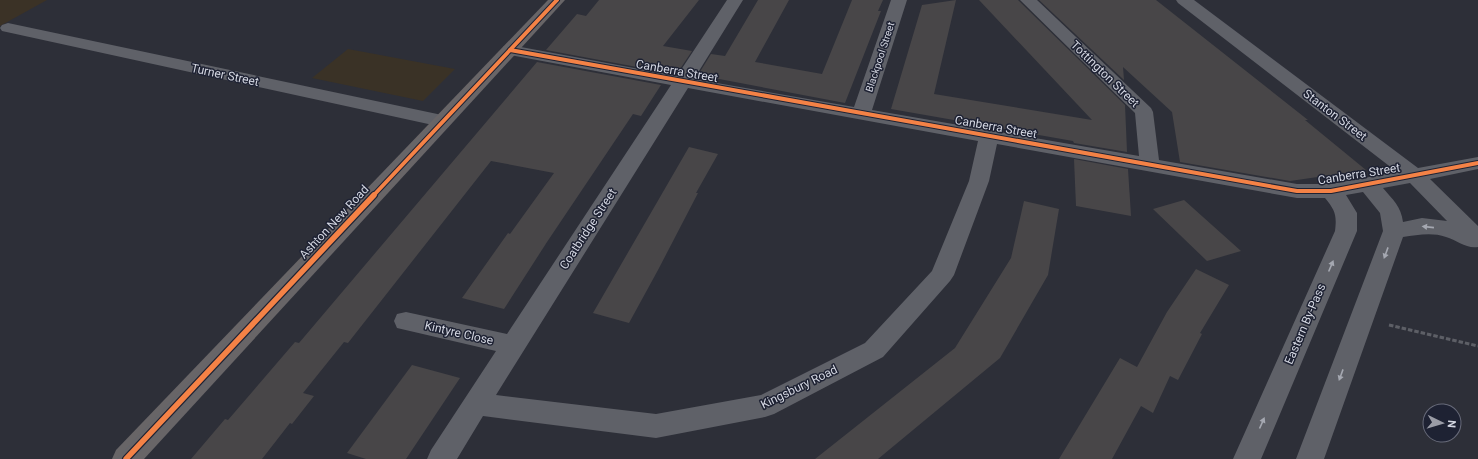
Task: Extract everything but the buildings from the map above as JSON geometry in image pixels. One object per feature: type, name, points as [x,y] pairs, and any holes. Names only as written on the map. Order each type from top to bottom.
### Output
[{"type":"main road","name":"Ashton New Road","points":[[126,459],[557,0]]},
{"type":"street","name":"Coatbridge Street","points":[[441,459],[735,0]]},
{"type":"street","name":"Blackpool Street","points":[[861,114],[899,0]]},
{"type":"street","name":"Tottington Street","points":[[1028,0],[1144,112],[1150,165]]},
{"type":"street","name":"Stanton Street","points":[[1184,0],[1414,175],[1478,239]]},
{"type":"street","name":"Turner Street","points":[[8,28],[442,121]]},
{"type":"street","name":"Canberra Street","points":[[510,50],[861,114],[1296,190],[1331,191],[1478,163]]},
{"type":"street","name":"Kingsbury Road","points":[[476,404],[656,426],[765,406],[874,350],[942,275],[979,181],[989,136]]},
{"type":"street","points":[[1310,459],[1394,231],[1391,211],[1367,183]]},
{"type":"street","name":"Eastern By-Pass","points":[[1247,459],[1346,231],[1348,218],[1345,208],[1331,191]]},
{"type":"street","points":[[1394,231],[1422,226],[1449,229],[1478,242]]},
{"type":"street","name":"Kintyre Close","points":[[406,321],[513,345]]},
{"type":"path","points":[[1362,318],[1478,346]]},
{"type":"shaded area","points":[[0,0],[47,0],[0,26]]},
{"type":"shaded area","points":[[348,49],[455,69],[423,101],[312,78]]},
{"type":"tram line","points":[[117,459],[388,170],[484,73],[552,0]]},
{"type":"tram line","points":[[133,459],[560,0]]},
{"type":"cycle path","points":[[126,459],[557,0]]},
{"type":"cycle path","points":[[510,50],[1297,191],[1331,191],[1478,163]]}]
